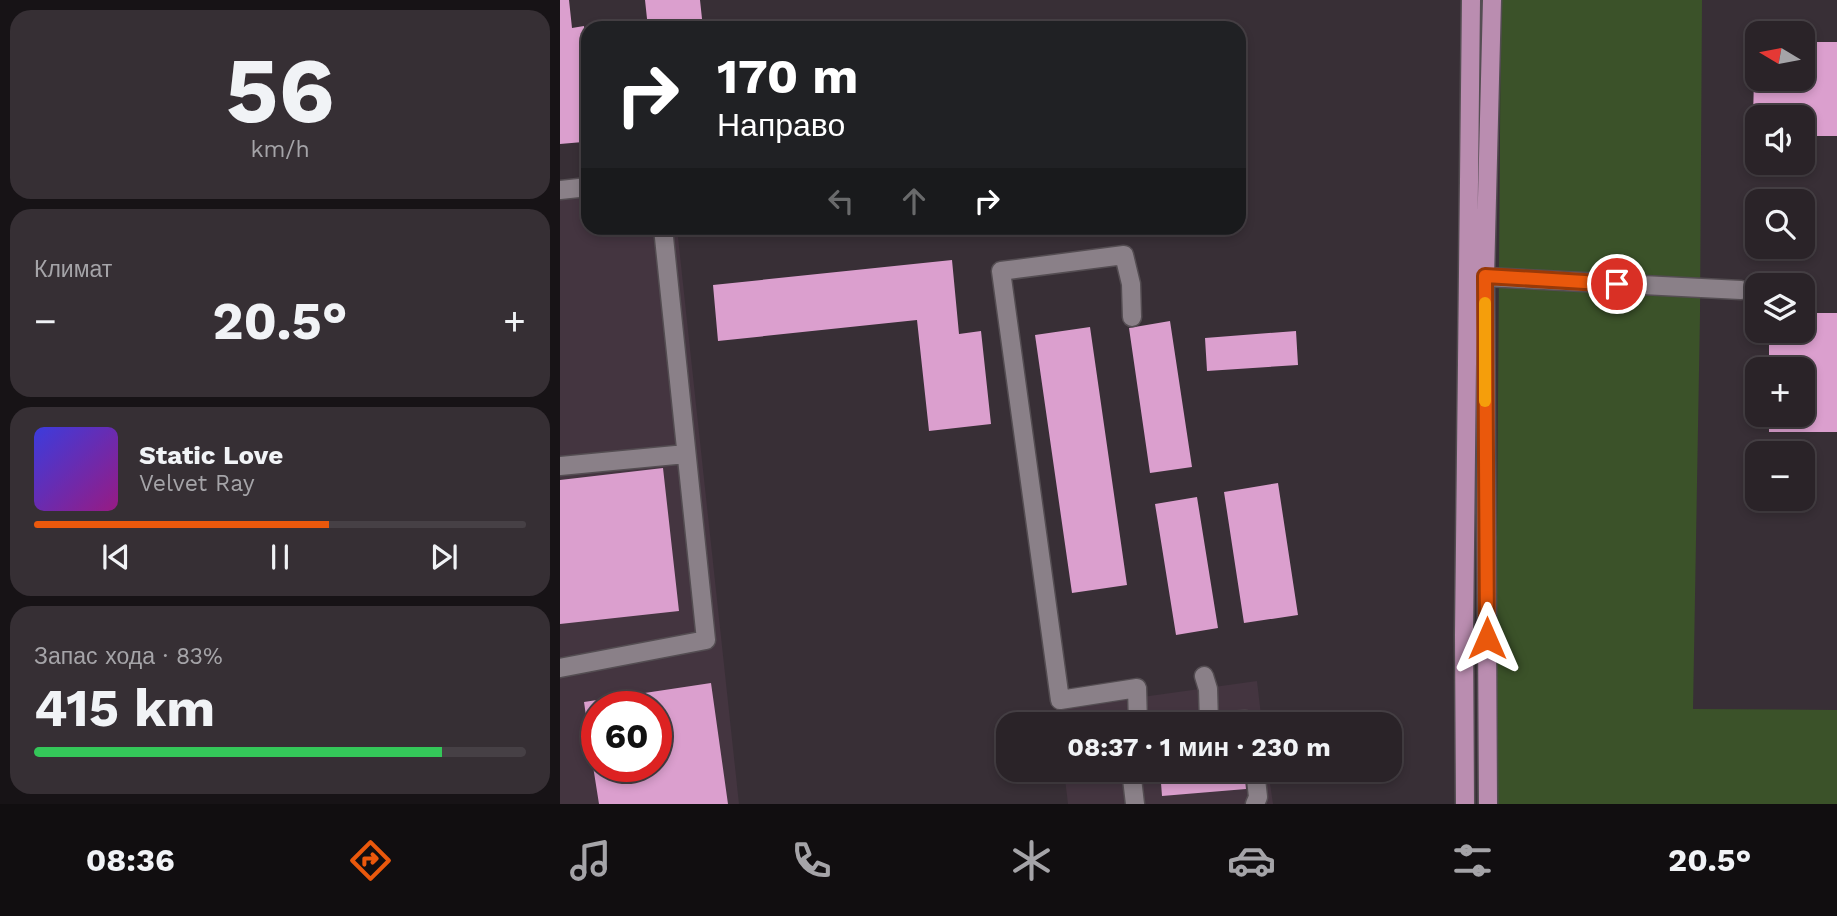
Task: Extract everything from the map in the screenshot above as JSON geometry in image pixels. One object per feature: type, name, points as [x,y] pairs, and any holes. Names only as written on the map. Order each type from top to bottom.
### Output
[{"type":"main road","points":[[1465,804],[1464,635],[1471,0]]},
{"type":"main road","points":[[1488,804],[1485,276],[1492,0]]},
{"type":"lane","points":[[560,190],[581,188]]},
{"type":"lane","points":[[560,668],[706,640],[664,235]]},
{"type":"lane","points":[[1132,317],[1131,284],[1124,254],[1001,271],[1060,700],[1137,688],[1138,712]]},
{"type":"lane","points":[[1485,276],[1741,290]]},
{"type":"lane","points":[[560,466],[686,454]]},
{"type":"lane","points":[[1205,676],[1209,712]]},
{"type":"lane","points":[[1132,782],[1135,804]]},
{"type":"lane","points":[[1255,804],[1258,797],[1256,782]]},
{"type":"shaded area","points":[[581,180],[581,235],[678,235],[739,804],[560,804],[560,182]]},
{"type":"shaded area","points":[[1257,681],[1261,712],[1056,712],[1056,709]]},
{"type":"shaded area","points":[[1065,782],[1270,782],[1273,804],[1068,804]]},
{"type":"green space","points":[[1501,0],[1702,0],[1693,709],[1837,710],[1837,804],[1495,804]]},
{"type":"building","points":[[560,0],[569,0],[572,28],[581,26],[581,142],[560,144]]},
{"type":"building","points":[[645,0],[700,0],[702,21],[647,21]]},
{"type":"building","points":[[1815,42],[1837,42],[1837,136],[1815,136],[1815,105],[1753,105],[1754,91],[1815,91]]},
{"type":"building","points":[[952,260],[959,334],[981,331],[991,424],[929,431],[917,320],[718,341],[713,285]]},
{"type":"building","points":[[1815,313],[1837,313],[1837,432],[1769,432],[1769,427],[1815,427],[1815,357],[1769,357],[1769,343],[1815,343]]},
{"type":"building","points":[[1170,321],[1192,467],[1150,473],[1129,328]]},
{"type":"building","points":[[1090,327],[1127,585],[1072,593],[1035,335]]},
{"type":"building","points":[[1296,331],[1298,365],[1207,371],[1205,338]]},
{"type":"building","points":[[663,468],[679,611],[560,624],[560,480]]},
{"type":"building","points":[[1278,483],[1298,615],[1244,623],[1224,492]]},
{"type":"building","points":[[1197,497],[1218,628],[1176,635],[1155,504]]},
{"type":"building","points":[[711,683],[728,804],[599,804],[596,782],[672,782],[672,691],[658,691]]},
{"type":"building","points":[[1161,782],[1245,782],[1246,789],[1162,796]]},
{"type":"slow traffic","points":[[1485,303],[1485,401]]},
{"type":"route","points":[[1487,638],[1485,276],[1617,284]]}]
